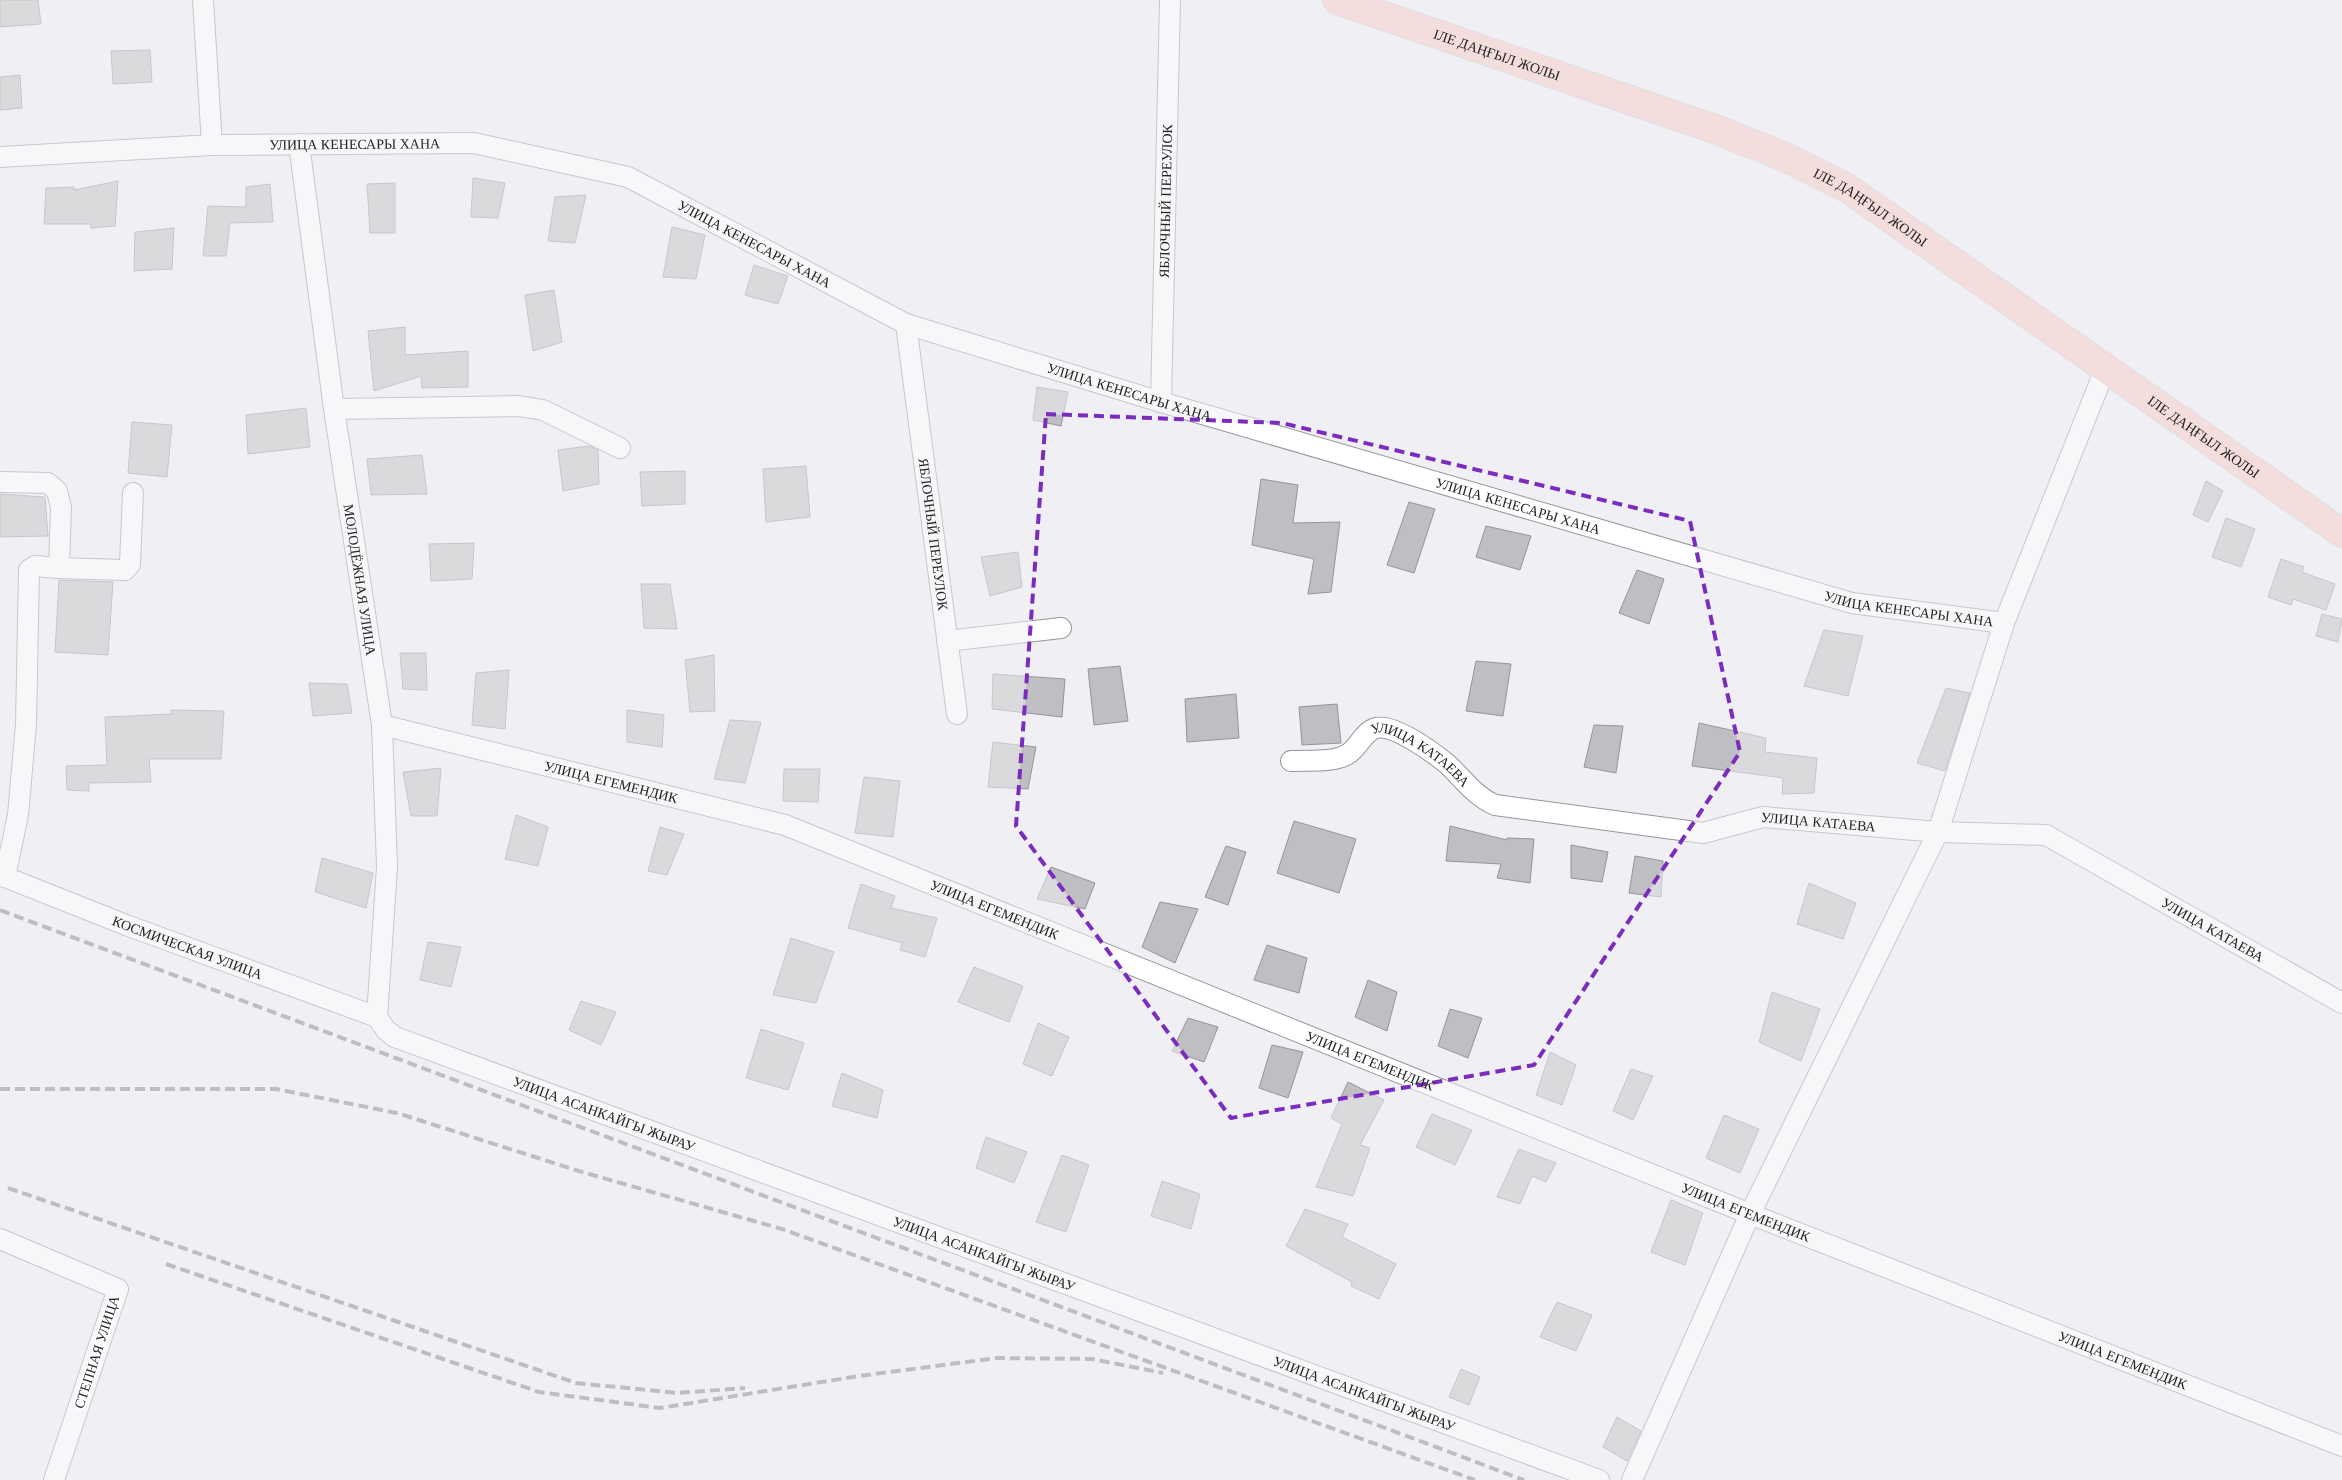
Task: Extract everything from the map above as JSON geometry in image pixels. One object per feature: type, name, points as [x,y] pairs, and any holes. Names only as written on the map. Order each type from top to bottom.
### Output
[{"type":"main road","name":"ІЛЕ ДАҢҒЫЛ ЖОЛЫ","points":[[1337,0],[1715,129],[1787,158],[1847,188],[2106,367],[2342,534]]},
{"type":"street","points":[[203,0],[212,145]]},
{"type":"street","name":"ЯБЛОЧНЫЙ ПЕРЕУЛОК","points":[[1161,402],[1170,0]]},
{"type":"street","name":"УЛИЦА КЕНЕСАРЫ ХАНА","points":[[0,157],[212,145],[474,143],[628,177],[906,324],[1161,402],[1852,603],[2004,623],[2106,367]]},
{"type":"street","name":"МОЛОДЁЖНАЯ УЛИЦА","points":[[299,144],[334,409],[382,725],[387,867],[377,1017]]},
{"type":"street","name":"ЯБЛОЧНЫЙ ПЕРЕУЛОК","points":[[906,324],[957,714]]},
{"type":"street","points":[[334,409],[518,406],[543,410],[620,448]]},
{"type":"street","points":[[0,482],[48,483],[57,491],[61,507],[59,568]]},
{"type":"street","points":[[2,876],[18,815],[26,724],[29,570],[35,566],[125,570],[130,564],[133,493]]},
{"type":"street","points":[[1632,1480],[1750,1214],[1938,832],[2004,623]]},
{"type":"street","points":[[947,641],[1061,628]]},
{"type":"street","name":"УЛИЦА ЕГЕМЕНДИК","points":[[382,725],[785,825],[1750,1214],[2342,1446]]},
{"type":"street","name":"УЛИЦА КАТАЕВА","points":[[1292,761],[1333,758],[1348,754],[1374,728],[1386,726],[1402,734],[1446,763],[1481,799],[1495,805],[1703,833],[1763,817],[1938,832],[2046,834],[2342,1003]]},
{"type":"street","name":"КОСМИЧЕСКАЯ УЛИЦА","points":[[2,876],[126,925],[377,1017]]},
{"type":"street","name":"УЛИЦА АСАНКАЙГЫ ЖЫРАУ","points":[[377,1017],[386,1030],[395,1036],[1600,1480]]},
{"type":"street","name":"СТЕПНАЯ УЛИЦА","points":[[0,1239],[118,1289],[54,1480]]},
{"type":"highlighted area","points":[[1046,414],[1282,423],[1690,521],[1740,752],[1534,1065],[1231,1118],[1016,826]]},
{"type":"building","points":[[0,0],[38,0],[41,24],[0,27]]},
{"type":"building","points":[[150,50],[152,82],[113,84],[111,51]]},
{"type":"building","points":[[20,75],[22,108],[0,110],[0,77]]},
{"type":"building","points":[[473,178],[505,183],[498,218],[471,217]]},
{"type":"building","points":[[118,181],[115,226],[91,228],[91,224],[44,224],[46,188],[74,187],[74,190]]},
{"type":"building","points":[[395,183],[395,233],[370,233],[367,184]]},
{"type":"building","points":[[270,184],[273,222],[230,223],[226,256],[203,256],[208,206],[246,207],[246,187]]},
{"type":"building","points":[[586,195],[575,243],[548,241],[555,197]]},
{"type":"building","points":[[672,227],[705,235],[696,279],[663,277]]},
{"type":"building","points":[[174,228],[172,269],[134,271],[135,232]]},
{"type":"building","points":[[754,265],[788,276],[778,304],[745,295]]},
{"type":"building","points":[[554,290],[562,342],[533,351],[525,295]]},
{"type":"building","points":[[405,327],[405,355],[468,351],[468,387],[422,388],[421,376],[374,391],[368,331]]},
{"type":"building","points":[[1037,387],[1068,392],[1061,426],[1033,420]]},
{"type":"building","points":[[306,408],[310,447],[248,454],[246,415]]},
{"type":"building","points":[[132,422],[172,425],[167,477],[128,473]]},
{"type":"building","points":[[589,446],[598,450],[599,484],[563,491],[558,450]]},
{"type":"building","points":[[422,455],[427,494],[371,495],[367,459]]},
{"type":"building","points":[[806,466],[810,517],[766,522],[763,469]]},
{"type":"building","points":[[685,471],[685,504],[642,506],[640,472]]},
{"type":"building","points":[[1261,479],[1298,485],[1293,523],[1340,522],[1331,592],[1308,594],[1314,559],[1252,545]]},
{"type":"building","points":[[2206,481],[2223,491],[2208,522],[2193,515]]},
{"type":"building","points":[[0,494],[45,497],[48,536],[0,537]]},
{"type":"building","points":[[1409,502],[1435,509],[1414,573],[1387,565]]},
{"type":"building","points":[[2226,518],[2255,529],[2241,567],[2212,557]]},
{"type":"building","points":[[1486,526],[1531,536],[1520,570],[1476,557]]},
{"type":"building","points":[[474,543],[472,579],[431,581],[429,544]]},
{"type":"building","points":[[1018,552],[1022,587],[990,596],[981,557]]},
{"type":"building","points":[[2281,559],[2304,567],[2302,572],[2335,584],[2326,610],[2293,599],[2291,605],[2268,597]]},
{"type":"building","points":[[1637,570],[1664,579],[1649,624],[1619,613]]},
{"type":"building","points":[[59,580],[113,582],[108,655],[55,652]]},
{"type":"building","points":[[641,584],[670,584],[677,629],[644,628]]},
{"type":"building","points":[[2322,614],[2342,619],[2338,642],[2316,636]]},
{"type":"building","points":[[1824,630],[1863,636],[1848,696],[1804,686]]},
{"type":"building","points":[[400,653],[426,653],[427,690],[403,689]]},
{"type":"building","points":[[714,655],[715,711],[690,712],[685,660]]},
{"type":"building","points":[[1476,661],[1511,664],[1503,716],[1466,711]]},
{"type":"building","points":[[1120,666],[1128,721],[1094,725],[1088,669]]},
{"type":"building","points":[[509,670],[505,729],[472,725],[476,673]]},
{"type":"building","points":[[993,674],[1065,679],[1062,717],[992,709]]},
{"type":"building","points":[[309,683],[347,684],[352,713],[313,716]]},
{"type":"building","points":[[1946,688],[1970,693],[1945,771],[1917,763]]},
{"type":"building","points":[[1236,694],[1239,738],[1187,742],[1185,699]]},
{"type":"building","points":[[1337,704],[1341,743],[1302,745],[1299,707]]},
{"type":"building","points":[[171,710],[224,711],[221,759],[149,759],[151,782],[89,783],[89,791],[67,790],[66,766],[107,765],[105,717],[171,714]]},
{"type":"building","points":[[627,710],[664,715],[662,747],[627,742]]},
{"type":"building","points":[[730,720],[761,722],[745,783],[714,779]]},
{"type":"building","points":[[1699,723],[1766,738],[1765,752],[1817,758],[1814,793],[1782,794],[1783,778],[1692,766]]},
{"type":"building","points":[[1594,725],[1623,726],[1616,773],[1584,767]]},
{"type":"building","points":[[993,742],[1036,747],[1028,789],[988,787]]},
{"type":"building","points":[[441,768],[437,816],[411,816],[403,772]]},
{"type":"building","points":[[784,769],[820,769],[818,802],[783,801]]},
{"type":"building","points":[[864,777],[900,781],[893,837],[855,833]]},
{"type":"building","points":[[516,815],[548,827],[538,866],[505,859]]},
{"type":"building","points":[[1294,821],[1356,839],[1339,893],[1277,873]]},
{"type":"building","points":[[1450,826],[1507,840],[1507,838],[1534,839],[1530,883],[1497,878],[1501,864],[1446,861]]},
{"type":"building","points":[[660,827],[684,834],[667,875],[648,871]]},
{"type":"building","points":[[1571,845],[1608,852],[1602,882],[1571,878]]},
{"type":"building","points":[[1226,846],[1246,852],[1228,905],[1205,897]]},
{"type":"building","points":[[1635,856],[1663,861],[1661,897],[1629,893]]},
{"type":"building","points":[[322,858],[373,873],[366,908],[315,892]]},
{"type":"building","points":[[1051,867],[1095,883],[1085,909],[1037,899]]},
{"type":"building","points":[[1809,883],[1856,903],[1843,939],[1797,924]]},
{"type":"building","points":[[861,884],[895,896],[891,908],[937,918],[925,957],[900,950],[902,943],[848,928]]},
{"type":"building","points":[[1160,902],[1198,909],[1175,963],[1142,947]]},
{"type":"building","points":[[791,938],[834,952],[816,1003],[773,995]]},
{"type":"building","points":[[428,942],[461,947],[451,987],[420,980]]},
{"type":"building","points":[[1267,945],[1307,958],[1299,993],[1254,980]]},
{"type":"building","points":[[974,967],[1023,986],[1009,1022],[958,1002]]},
{"type":"building","points":[[1368,980],[1397,992],[1387,1031],[1355,1017]]},
{"type":"building","points":[[1772,992],[1820,1009],[1801,1061],[1759,1042]]},
{"type":"building","points":[[581,1001],[616,1012],[601,1045],[569,1030]]},
{"type":"building","points":[[1450,1009],[1482,1018],[1468,1058],[1438,1046]]},
{"type":"building","points":[[1188,1018],[1218,1027],[1204,1062],[1172,1051]]},
{"type":"building","points":[[1038,1023],[1069,1037],[1052,1076],[1023,1064]]},
{"type":"building","points":[[761,1029],[804,1043],[788,1090],[746,1078]]},
{"type":"building","points":[[1272,1045],[1303,1052],[1288,1098],[1259,1088]]},
{"type":"building","points":[[1550,1052],[1576,1065],[1562,1105],[1536,1095]]},
{"type":"building","points":[[1631,1069],[1653,1076],[1633,1120],[1613,1111]]},
{"type":"building","points":[[842,1073],[883,1090],[877,1118],[832,1106]]},
{"type":"building","points":[[1348,1082],[1384,1100],[1360,1145],[1370,1148],[1353,1196],[1316,1187],[1342,1124],[1331,1118]]},
{"type":"building","points":[[1432,1114],[1472,1130],[1455,1165],[1416,1147]]},
{"type":"building","points":[[1724,1115],[1759,1129],[1740,1173],[1706,1158]]},
{"type":"building","points":[[986,1137],[1027,1152],[1014,1183],[976,1168]]},
{"type":"building","points":[[1519,1149],[1556,1163],[1546,1182],[1532,1176],[1520,1204],[1497,1197]]},
{"type":"building","points":[[1062,1155],[1089,1165],[1066,1232],[1036,1222]]},
{"type":"building","points":[[1162,1181],[1200,1194],[1191,1229],[1151,1216]]},
{"type":"building","points":[[1671,1200],[1703,1213],[1685,1265],[1651,1252]]},
{"type":"building","points":[[1305,1209],[1348,1224],[1342,1237],[1396,1264],[1379,1299],[1351,1286],[1352,1282],[1286,1246]]},
{"type":"building","points":[[1557,1302],[1592,1315],[1576,1351],[1540,1337]]},
{"type":"building","points":[[1461,1369],[1480,1377],[1469,1405],[1449,1397]]},
{"type":"building","points":[[1617,1417],[1641,1431],[1627,1461],[1603,1447]]},
{"type":"railway","points":[[0,910],[1524,1480]]},
{"type":"railway","points":[[0,1089],[276,1089],[397,1113],[582,1172],[782,1229],[1475,1480]]},
{"type":"railway","points":[[8,1188],[576,1383],[678,1393],[745,1388]]},
{"type":"railway","points":[[166,1264],[539,1392],[660,1408],[859,1376],[997,1358],[1092,1359],[1163,1373]]}]
